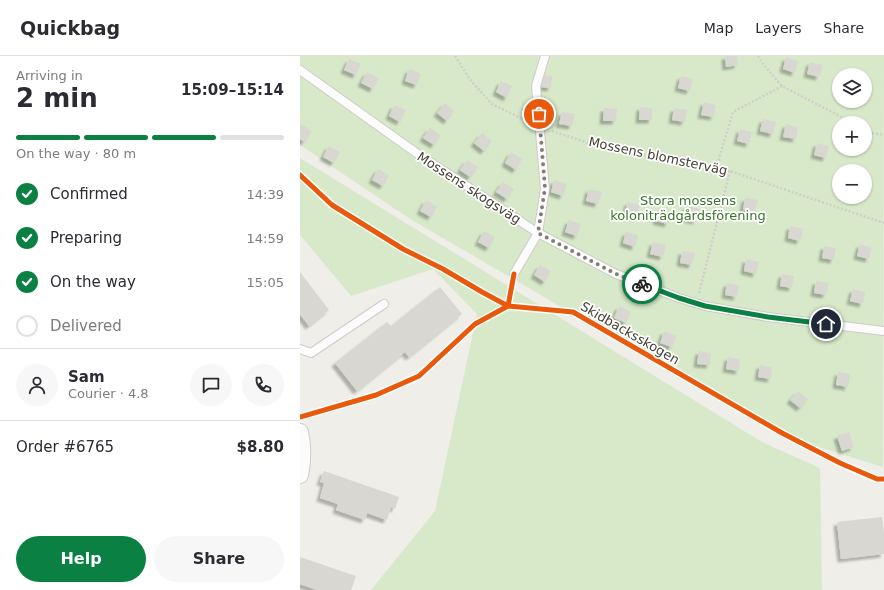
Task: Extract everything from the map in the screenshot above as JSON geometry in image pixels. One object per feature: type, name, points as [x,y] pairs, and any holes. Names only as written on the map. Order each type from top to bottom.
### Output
[{"type":"street","points":[[300,432],[302,442],[302,464],[300,475]]},
{"type":"lane","points":[[514,274],[538,233],[545,188],[541,128],[536,86],[545,56]]},
{"type":"lane","name":"Mossens skogsväg","points":[[300,70],[414,152],[538,233],[616,274],[679,298],[705,306],[768,317],[884,331]]},
{"type":"lane","points":[[300,349],[311,353],[384,304]]},
{"type":"path","points":[[758,56],[782,86],[840,116]]},
{"type":"path","points":[[716,168],[733,112],[782,86]]},
{"type":"path","points":[[872,133],[884,135]]},
{"type":"path","points":[[697,303],[730,171]]},
{"type":"green space","name":"Stora mossens koloniträdgårdsförening","points":[[300,56],[884,56],[883,467],[783,436],[410,219],[300,145]]},
{"type":"green space","points":[[300,158],[762,442],[820,468],[822,590],[371,590],[435,511],[477,314],[433,269],[351,296],[300,235]]},
{"type":"building","points":[[725,56],[737,56],[738,65],[726,67]]},
{"type":"building","points":[[786,57],[798,61],[795,73],[783,69]]},
{"type":"building","points":[[349,59],[361,64],[356,75],[344,70]]},
{"type":"building","points":[[810,62],[823,65],[819,77],[807,74]]},
{"type":"building","points":[[409,69],[421,74],[417,85],[405,81]]},
{"type":"building","points":[[367,72],[379,78],[373,89],[361,83]]},
{"type":"building","points":[[540,75],[552,76],[551,88],[538,87]]},
{"type":"building","points":[[681,76],[693,79],[690,91],[678,88]]},
{"type":"building","points":[[501,81],[512,86],[507,98],[496,92]]},
{"type":"building","points":[[704,102],[716,105],[714,117],[701,115]]},
{"type":"building","points":[[445,103],[454,111],[447,121],[437,113]]},
{"type":"building","points":[[394,105],[406,110],[400,122],[389,116]]},
{"type":"building","points":[[640,107],[652,108],[652,120],[639,120]]},
{"type":"building","points":[[604,108],[617,109],[616,121],[603,121]]},
{"type":"building","points":[[674,108],[687,110],[685,122],[672,120]]},
{"type":"building","points":[[562,112],[575,114],[572,126],[559,124]]},
{"type":"building","points":[[763,119],[776,122],[773,134],[760,131]]},
{"type":"building","points":[[302,124],[312,132],[304,142],[300,139],[300,126]]},
{"type":"building","points":[[786,124],[798,127],[796,139],[783,137]]},
{"type":"building","points":[[430,128],[441,135],[434,145],[423,138]]},
{"type":"building","points":[[740,129],[752,132],[749,144],[737,141]]},
{"type":"building","points":[[482,133],[492,141],[484,151],[474,143]]},
{"type":"building","points":[[817,143],[829,146],[826,158],[814,155]]},
{"type":"building","points":[[329,146],[340,152],[334,163],[323,157]]},
{"type":"building","points":[[511,152],[522,159],[516,170],[505,163]]},
{"type":"building","points":[[467,160],[478,167],[470,177],[460,170]]},
{"type":"building","points":[[378,169],[389,175],[383,186],[372,180]]},
{"type":"building","points":[[554,180],[567,184],[563,196],[551,192]]},
{"type":"building","points":[[503,182],[514,189],[507,199],[496,192]]},
{"type":"building","points":[[589,189],[602,192],[598,204],[586,201]]},
{"type":"building","points":[[745,198],[758,200],[755,212],[743,210]]},
{"type":"building","points":[[426,200],[437,207],[431,217],[420,211]]},
{"type":"building","points":[[628,202],[640,205],[637,217],[625,214]]},
{"type":"building","points":[[686,206],[699,209],[696,221],[684,218]]},
{"type":"building","points":[[659,209],[671,212],[668,224],[656,221]]},
{"type":"building","points":[[569,220],[581,224],[577,236],[565,232]]},
{"type":"building","points":[[790,226],[803,229],[800,241],[788,238]]},
{"type":"building","points":[[484,231],[495,237],[489,248],[478,242]]},
{"type":"building","points":[[626,232],[638,235],[635,247],[623,243]]},
{"type":"building","points":[[653,242],[666,245],[663,257],[650,254]]},
{"type":"building","points":[[860,244],[872,248],[869,259],[857,256]]},
{"type":"building","points":[[824,246],[836,248],[834,260],[822,258]]},
{"type":"building","points":[[682,251],[695,253],[692,265],[680,263]]},
{"type":"building","points":[[746,259],[759,262],[756,274],[744,271]]},
{"type":"building","points":[[540,265],[551,271],[545,282],[534,275]]},
{"type":"building","points":[[300,272],[329,310],[309,326],[300,314]]},
{"type":"building","points":[[782,274],[794,276],[792,288],[780,286]]},
{"type":"building","points":[[816,281],[829,283],[826,295],[814,293]]},
{"type":"building","points":[[727,283],[739,285],[737,297],[725,295]]},
{"type":"building","points":[[440,287],[462,314],[409,357],[405,352],[357,391],[335,363],[387,322],[391,326]]},
{"type":"building","points":[[853,289],[865,292],[863,304],[850,301]]},
{"type":"building","points":[[619,306],[631,312],[626,323],[614,318]]},
{"type":"building","points":[[664,331],[676,336],[672,347],[660,343]]},
{"type":"building","points":[[699,351],[711,353],[710,365],[697,364]]},
{"type":"building","points":[[728,357],[740,359],[739,371],[726,369]]},
{"type":"building","points":[[760,365],[772,367],[771,379],[758,377]]},
{"type":"building","points":[[838,372],[850,374],[848,387],[836,385]]},
{"type":"building","points":[[798,391],[808,399],[800,408],[790,400]]},
{"type":"building","points":[[849,432],[854,447],[842,451],[837,436]]},
{"type":"building","points":[[324,471],[399,497],[395,509],[391,507],[387,520],[367,513],[365,520],[336,510],[338,504],[320,498],[324,483],[320,482]]},
{"type":"building","points":[[882,517],[884,554],[841,559],[837,522]]},
{"type":"building","points":[[300,557],[356,576],[351,590],[317,590],[300,584]]},
{"type":"cycle path","points":[[300,175],[332,205],[403,249],[443,269],[508,306],[514,274]]},
{"type":"cycle path","name":"Skidbacksskogen","points":[[300,417],[376,395],[419,376],[475,324],[508,306],[573,312],[782,433],[840,463],[877,479],[884,479]]},
{"type":"way so far","points":[[539,114],[545,188],[538,233],[616,274],[642,284]]},
{"type":"route","points":[[642,284],[705,306],[768,317],[826,324]]}]
